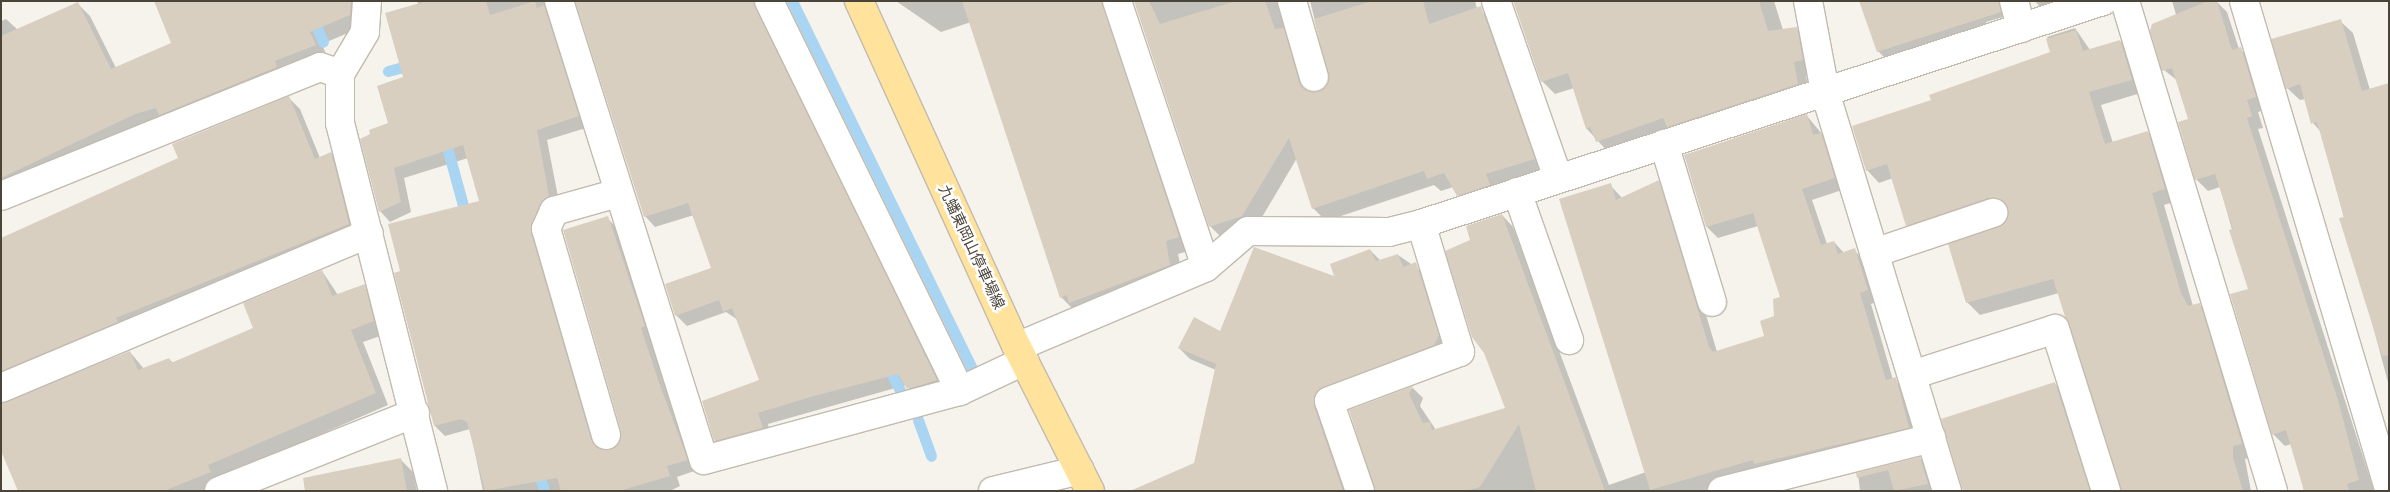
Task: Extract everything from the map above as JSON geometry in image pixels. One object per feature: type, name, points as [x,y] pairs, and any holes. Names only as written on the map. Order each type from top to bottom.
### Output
[{"type":"main road","name":"九蟠東岡山停車場線","points":[[859,1],[1021,354],[1085,480]]},
{"type":"street","points":[[367,1],[365,32],[340,74],[340,123],[415,413],[433,491]]},
{"type":"street","points":[[558,1],[704,460],[960,391],[1021,354],[1206,267],[1248,230],[1388,232],[1421,224],[2103,1]]},
{"type":"street","points":[[770,1],[960,391]]},
{"type":"street","points":[[1117,1],[1206,267]]},
{"type":"street","points":[[1292,1],[1314,77]]},
{"type":"street","points":[[1496,1],[1558,178]]},
{"type":"street","points":[[1808,1],[1825,92],[1947,491]]},
{"type":"street","points":[[2014,1],[2021,28]]},
{"type":"street","points":[[2125,1],[2273,491]]},
{"type":"street","points":[[2244,1],[2389,489]]},
{"type":"street","points":[[1,196],[320,67],[340,74]]},
{"type":"street","points":[[1664,144],[1712,302]]},
{"type":"street","points":[[1518,192],[1569,340]]},
{"type":"street","points":[[606,435],[546,229],[554,211],[618,193]]},
{"type":"street","points":[[1874,253],[1993,213]]},
{"type":"street","points":[[1360,491],[1329,401],[1460,352],[1421,224]]},
{"type":"street","points":[[1,388],[369,233]]},
{"type":"street","points":[[1912,375],[2056,329],[2106,491]]},
{"type":"street","points":[[219,491],[415,413]]},
{"type":"street","points":[[1722,491],[1931,438]]},
{"type":"street","points":[[993,491],[1085,480]]},
{"type":"building","points":[[154,1],[351,1],[350,15],[310,32],[316,45],[275,61],[277,67],[159,115],[156,108],[135,114],[1,178],[1,36],[78,2],[111,69],[171,43]]},
{"type":"building","points":[[427,1],[486,1],[490,15],[535,1],[537,8],[544,5],[579,116],[537,130],[549,196],[540,205],[531,233],[591,439],[596,447],[610,450],[618,445],[621,431],[563,230],[608,216],[645,326],[641,328],[658,380],[688,460],[667,466],[670,476],[619,491],[561,491],[557,478],[485,491],[467,422],[461,419],[434,426],[394,273],[400,271],[388,224],[479,201],[463,145],[394,168],[401,202],[379,212],[360,139],[370,134],[369,130],[388,123],[377,86],[403,77],[385,13]]},
{"type":"building","points":[[575,1],[754,1],[937,380],[907,389],[898,374],[814,396],[758,413],[763,428],[714,441],[702,401],[759,380],[732,308],[723,312],[719,300],[675,316],[665,284],[711,268],[688,203],[644,217]]},
{"type":"building","points":[[962,1],[1102,1],[1179,237],[1166,241],[1170,265],[1069,303],[1067,295],[1060,298]]},
{"type":"building","points":[[1134,1],[1149,1],[1160,24],[1236,1],[1265,1],[1275,29],[1284,28],[1299,82],[1311,92],[1325,88],[1329,80],[1314,19],[1372,1],[1423,1],[1429,24],[1481,6],[1535,159],[1486,174],[1490,185],[1457,196],[1444,173],[1427,179],[1424,171],[1312,209],[1289,138],[1242,216],[1209,227]]},
{"type":"building","points":[[1513,1],[1759,1],[1768,31],[1797,27],[1803,60],[1794,62],[1798,84],[1667,127],[1663,118],[1596,142],[1590,127],[1586,129],[1568,73],[1541,82]]},
{"type":"building","points":[[1859,1],[1999,1],[2001,12],[1877,52]]},
{"type":"building","points":[[2208,1],[2217,1],[2232,50],[2241,47],[2256,97],[2247,100],[2252,116],[2247,118],[2338,400],[2359,480],[2347,484],[2349,491],[2304,491],[2286,430],[2272,435],[2230,294],[2248,289],[2229,230],[2233,229],[2215,174],[2195,180],[2178,122],[2188,119],[2172,68],[2162,71],[2150,31],[2152,24]]},
{"type":"building","points":[[2341,19],[2362,91],[2389,83],[2389,355],[2382,356],[2339,218],[2344,217],[2317,122],[2311,124],[2300,84],[2286,89],[2271,39]]},
{"type":"building","points":[[2076,30],[2083,51],[2120,40],[2132,80],[2089,92],[2105,144],[2148,131],[2165,189],[2152,193],[2181,293],[2188,306],[2200,303],[2242,444],[2233,446],[2233,457],[2243,491],[2121,491],[2053,279],[1966,303],[1948,244],[2004,224],[2008,216],[2004,202],[1988,198],[1906,226],[1887,164],[1866,171],[1852,126],[1931,100],[1929,95],[2050,52],[2046,39]]},
{"type":"building","points":[[289,96],[315,159],[331,152],[349,224],[116,318],[118,322],[1,371],[1,238],[178,158],[172,144]]},
{"type":"building","points":[[1807,114],[1813,135],[1821,133],[1835,178],[1802,189],[1821,245],[1834,241],[1838,254],[1855,248],[1868,290],[1860,293],[1886,380],[1896,377],[1909,428],[1754,464],[1753,460],[1650,490],[1559,199],[1611,183],[1616,200],[1659,180],[1709,347],[1713,352],[1764,336],[1760,321],[1774,316],[1773,299],[1780,297],[1753,213],[1706,227],[1684,155]]},
{"type":"building","points":[[1502,214],[1605,491],[1536,491],[1519,424],[1480,487],[1466,491],[1375,491],[1349,410],[1413,386],[1409,394],[1423,423],[1430,422],[1432,430],[1505,408],[1484,353],[1472,337],[1445,251],[1470,240],[1466,226]]},
{"type":"building","points":[[1254,247],[1334,276],[1330,264],[1370,249],[1376,261],[1398,254],[1403,267],[1416,262],[1439,335],[1434,345],[1317,391],[1314,406],[1343,491],[1130,491],[1194,463],[1216,364],[1178,348],[1194,317],[1220,331]]},
{"type":"building","points":[[322,270],[332,296],[365,284],[374,321],[351,330],[376,393],[208,465],[211,472],[164,491],[18,491],[1,451],[1,403],[130,351],[138,370],[169,358],[171,363],[253,328],[243,303]]},
{"type":"building","points":[[2055,382],[2090,491],[1963,491],[1941,419]]},
{"type":"building","points":[[1920,457],[1928,484],[1894,491],[1888,470],[1857,478],[1856,473]]},
{"type":"building","points":[[401,458],[407,491],[305,491],[303,478]]},
{"type":"waterway","points":[[792,1],[973,370]]},
{"type":"waterway","points":[[312,16],[323,42]]},
{"type":"waterway","points":[[388,71],[414,64]]},
{"type":"waterway","points":[[444,136],[467,220]]},
{"type":"waterway","points":[[885,362],[902,394]]},
{"type":"waterway","points":[[918,420],[931,456]]},
{"type":"waterway","points":[[537,466],[544,491]]}]
